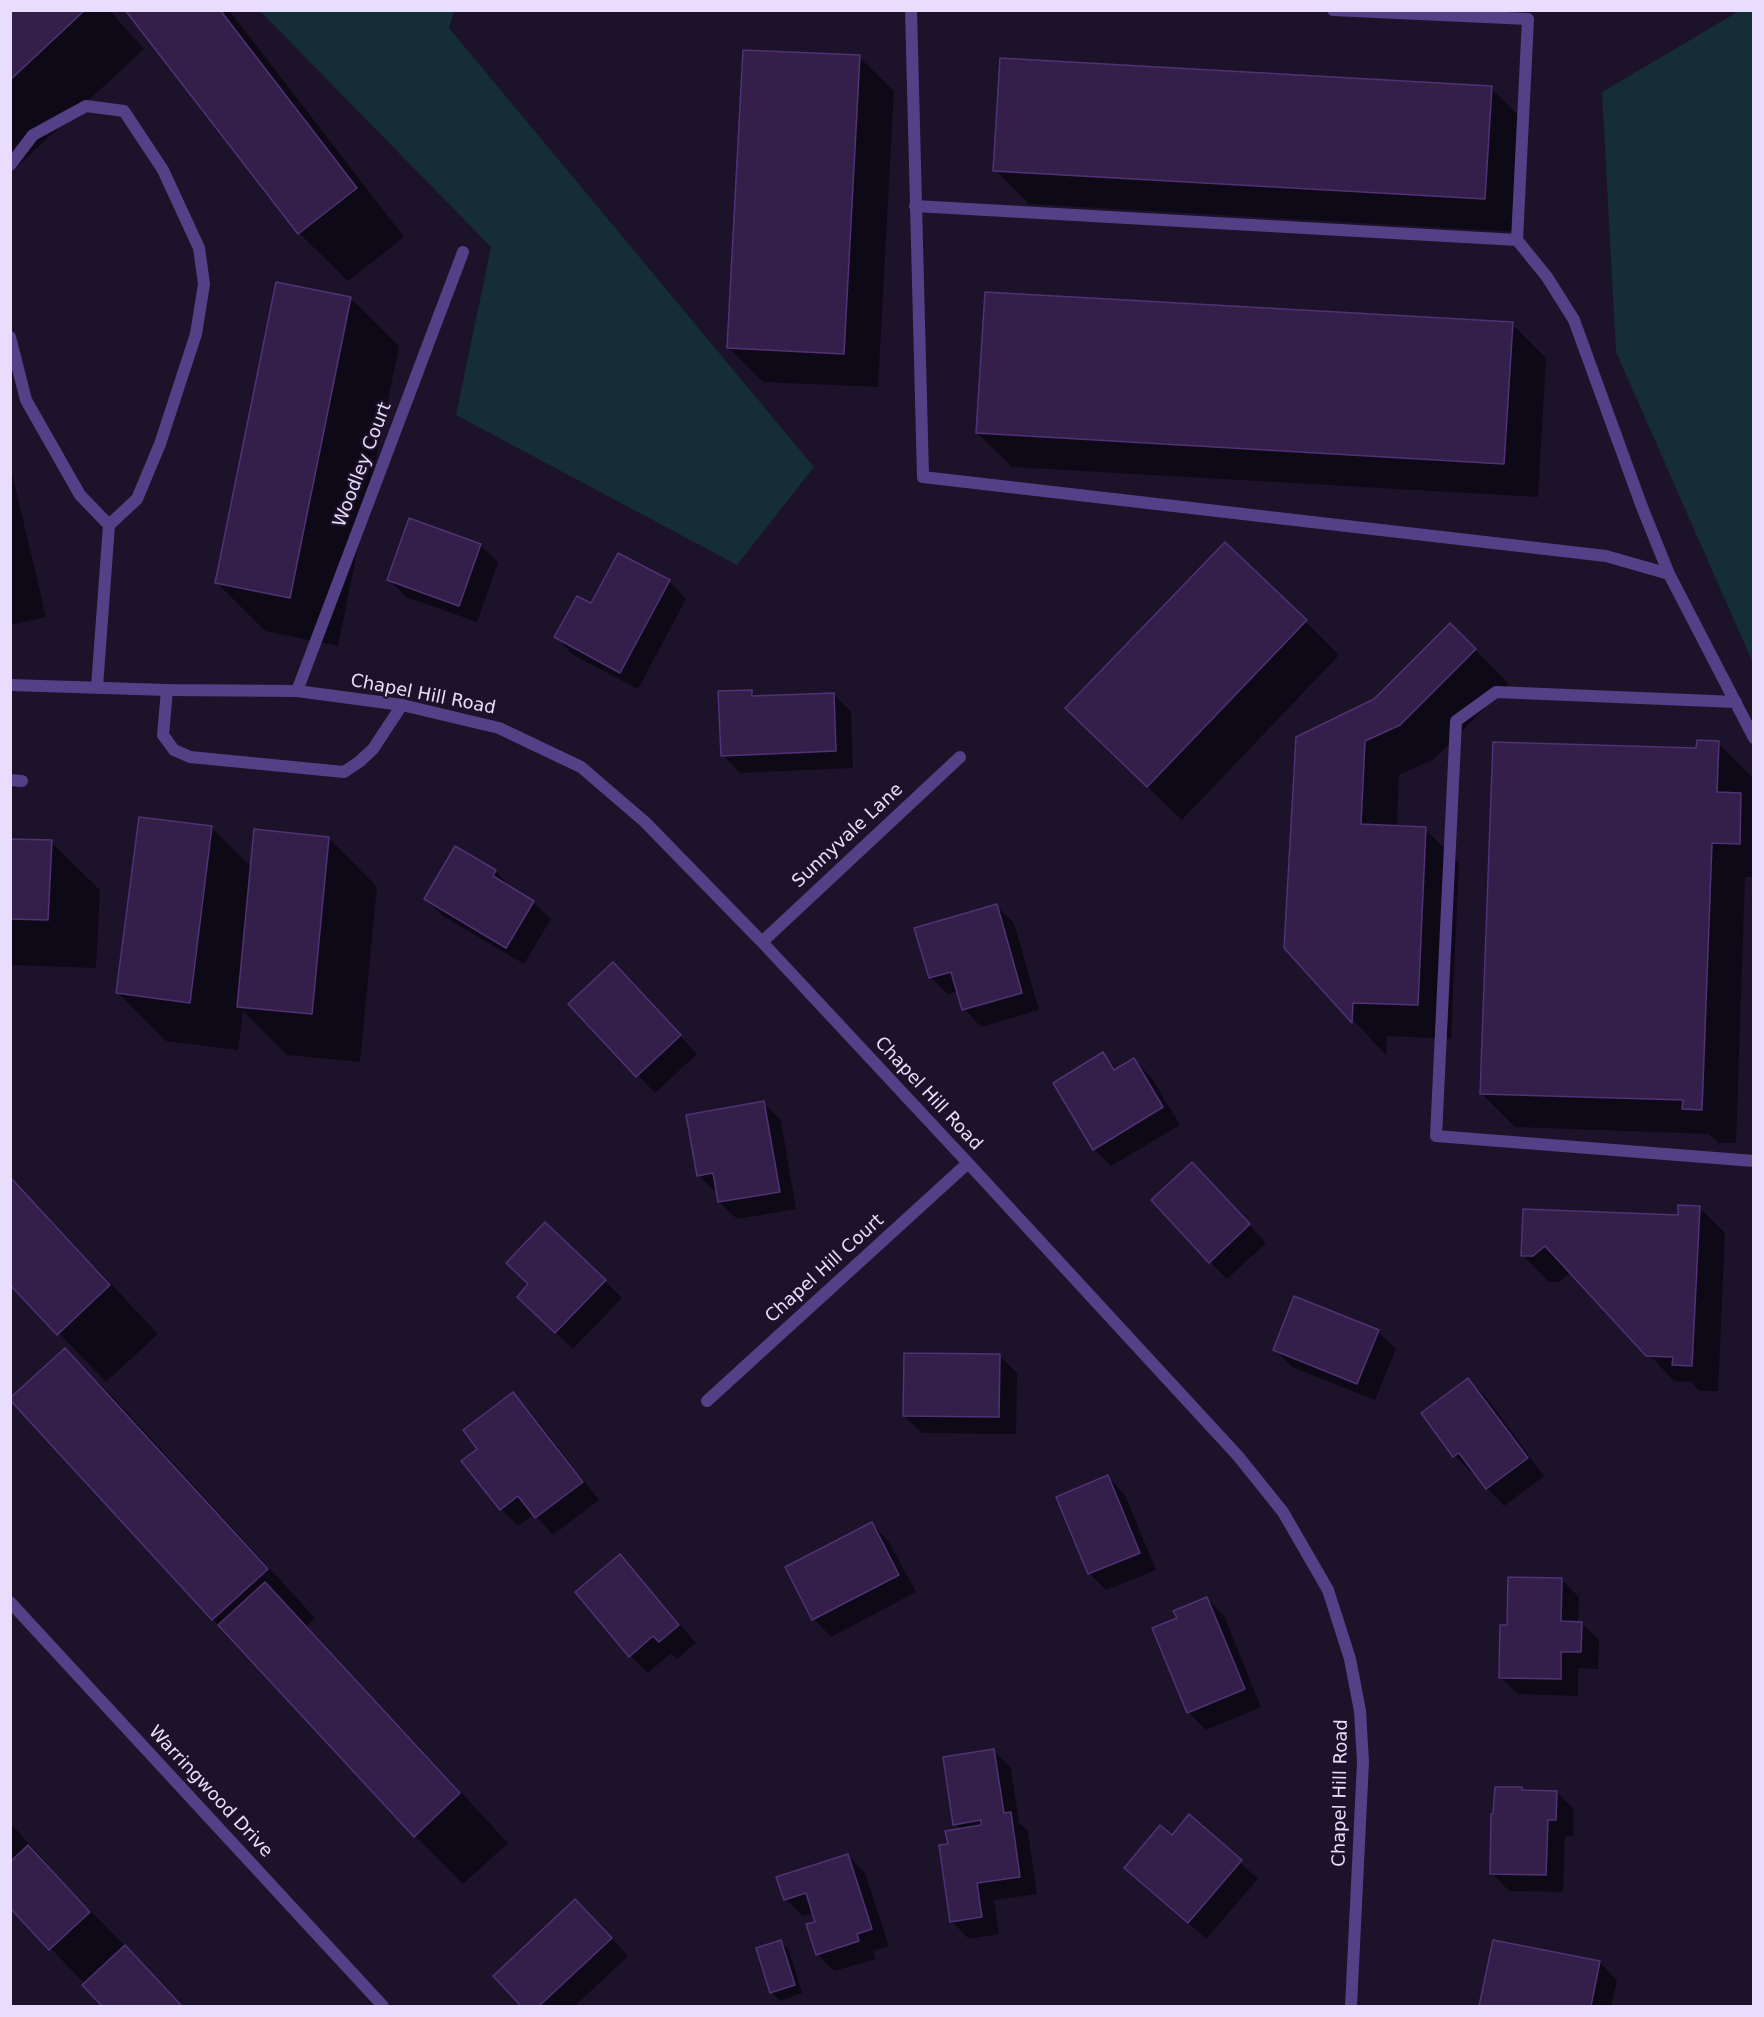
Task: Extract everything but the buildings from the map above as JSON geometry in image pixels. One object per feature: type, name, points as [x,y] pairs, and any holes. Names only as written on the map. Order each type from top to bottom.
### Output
[{"type":"street","points":[[911,10],[923,477],[1606,556],[1669,574]]},
{"type":"street","points":[[1332,10],[1528,19],[1517,240],[1547,277],[1574,320],[1642,507],[1669,574],[1754,738]]},
{"type":"street","points":[[10,165],[33,135],[86,106],[124,111],[163,170],[199,248],[204,284],[196,334],[160,444],[137,499],[109,525],[97,687]]},
{"type":"street","points":[[915,206],[1517,240]]},
{"type":"street","name":"Woodley Court","points":[[297,691],[463,252]]},
{"type":"street","points":[[10,337],[27,400],[80,495],[109,525]]},
{"type":"street","name":"Chapel Hill Road","points":[[10,685],[297,691],[402,705],[500,728],[581,767],[645,822],[762,942],[968,1163],[1238,1456],[1283,1512],[1328,1590],[1350,1659],[1360,1711],[1363,1762],[1351,2007]]},
{"type":"street","points":[[167,690],[163,735],[174,750],[190,757],[344,772],[373,749],[402,705]]},
{"type":"street","points":[[1736,702],[1496,692],[1456,721],[1436,1136],[1754,1161]]},
{"type":"street","name":"Sunnyvale Lane","points":[[762,942],[960,757]]},
{"type":"street","name":"Chapel Hill Court","points":[[707,1401],[968,1163]]},
{"type":"street","name":"Warringwood Drive","points":[[10,1602],[383,2007]]},
{"type":"shaded area","points":[[1741,10],[1754,11],[1753,663],[1616,352],[1602,92]]},
{"type":"shaded area","points":[[260,11],[454,11],[449,28],[814,467],[737,565],[456,415],[491,247]]}]
